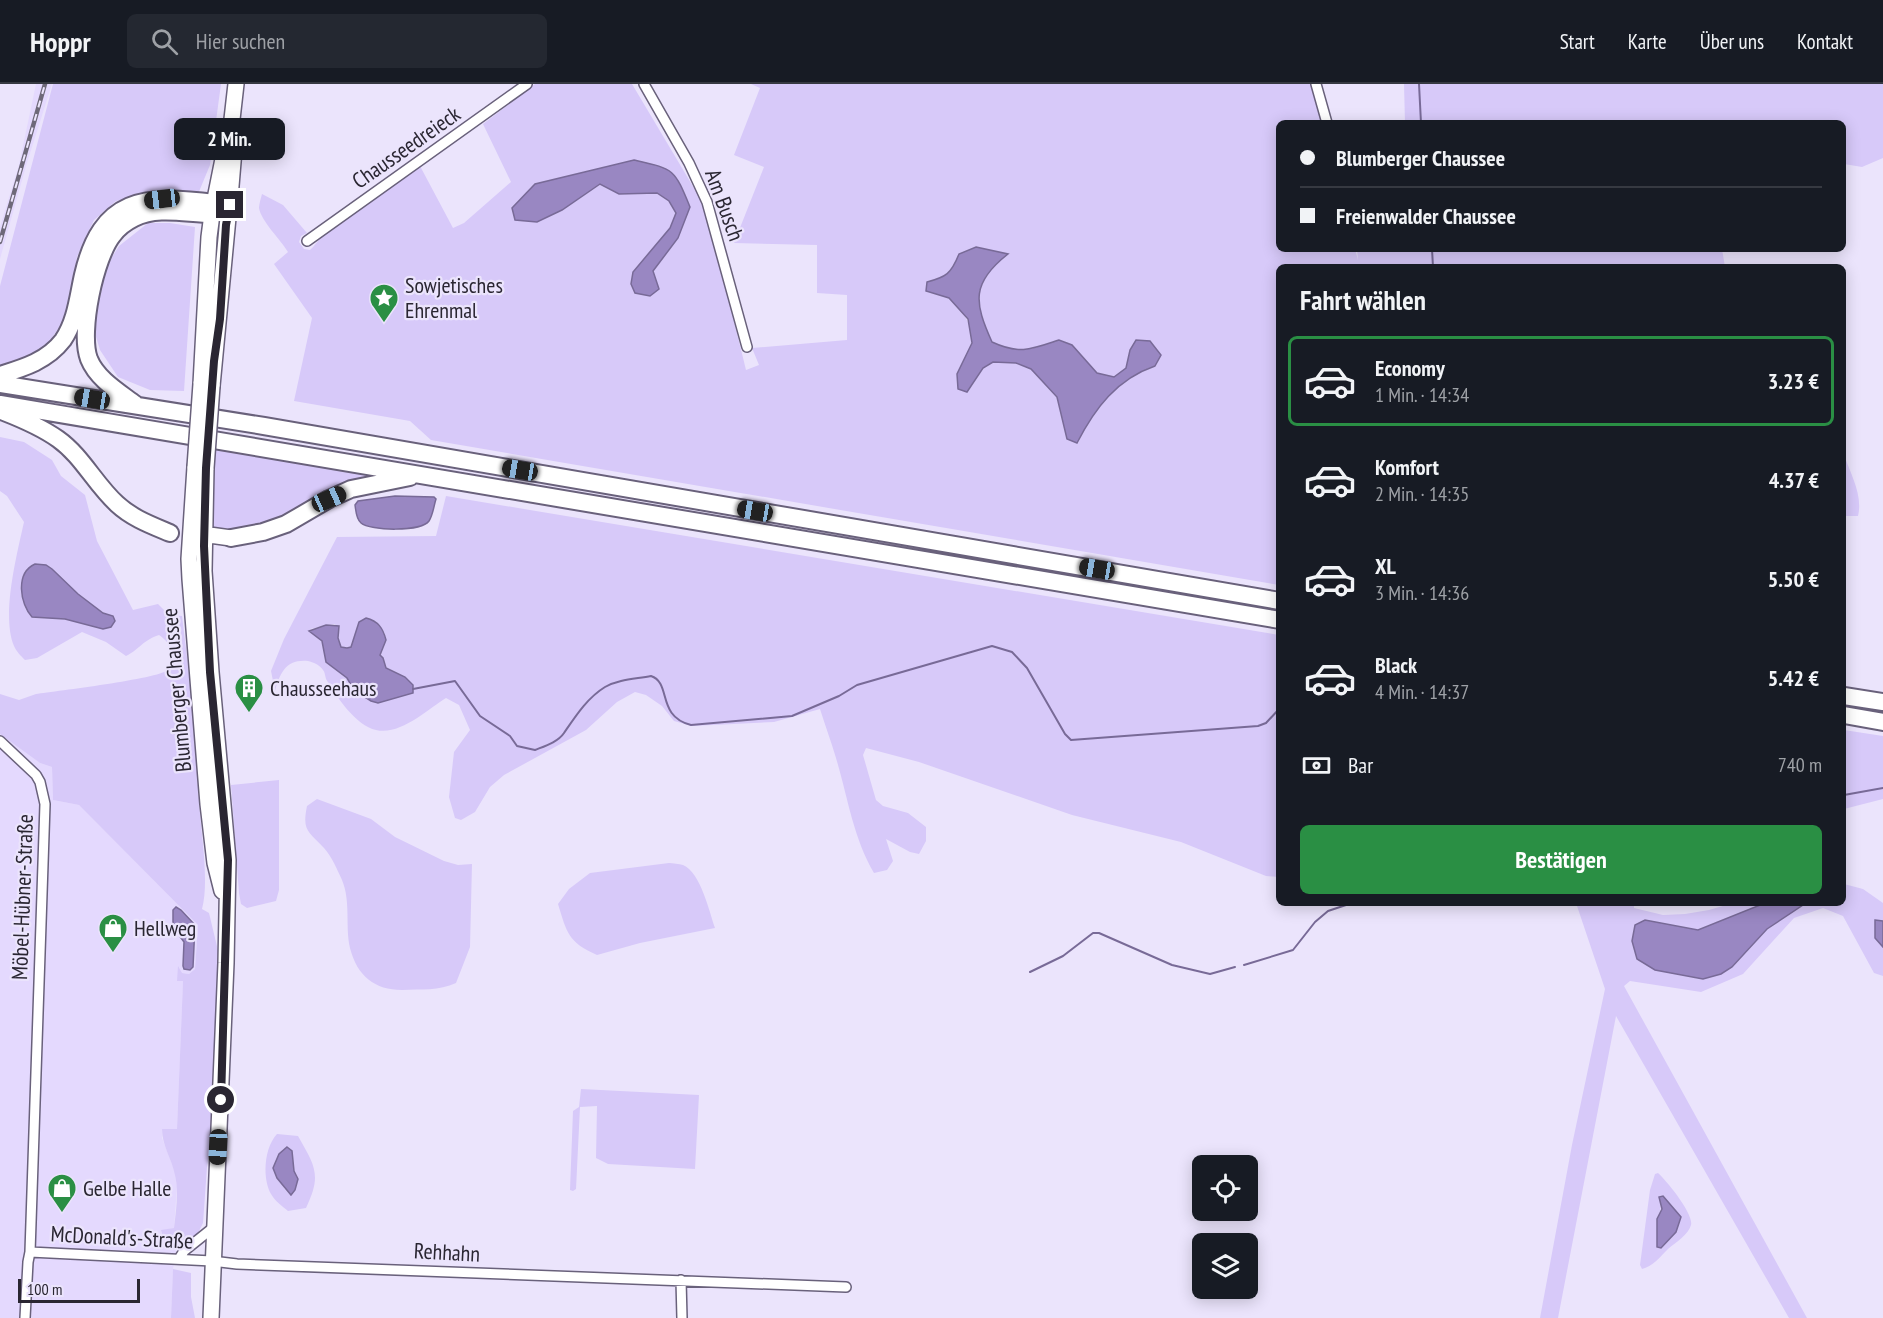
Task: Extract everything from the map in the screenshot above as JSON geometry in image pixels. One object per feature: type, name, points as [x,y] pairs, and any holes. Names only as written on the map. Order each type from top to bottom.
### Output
[{"type":"highway","points":[[0,375],[34,364],[63,340],[76,312],[91,246],[105,222],[132,205],[162,199],[221,210]]},
{"type":"highway","points":[[138,406],[96,371],[87,349],[88,312],[102,254],[114,233],[137,216],[162,212],[221,210]]},
{"type":"highway","points":[[0,384],[264,426],[1276,599]]},
{"type":"highway","points":[[0,404],[1276,619]]},
{"type":"highway","points":[[0,410],[58,439],[87,467],[116,503],[142,521],[170,533]]},
{"type":"highway","points":[[231,538],[263,532],[286,524],[351,489],[422,475]]},
{"type":"highway","points":[[1846,696],[1883,702]]},
{"type":"highway","points":[[1846,715],[1883,722]]},
{"type":"main road","name":"Blumberger Chaussee","points":[[211,1318],[226,963],[228,860],[210,672],[204,571],[197,534],[224,148],[231,128],[236,84]]},
{"type":"main road","points":[[170,533],[231,538]]},
{"type":"main road","points":[[170,533],[180,543],[189,559]]},
{"type":"main road","name":"Blumberger Chaussee","points":[[197,534],[189,559],[208,804],[215,863],[226,908]]},
{"type":"main road","points":[[204,571],[218,548],[231,538]]},
{"type":"street","name":"Chausseedreieck","points":[[307,241],[527,84]]},
{"type":"street","name":"Am Busch","points":[[644,84],[689,163],[703,193],[747,347]]},
{"type":"street","points":[[1316,84],[1326,120]]},
{"type":"street","name":"Möbel-Hübner-Straße","points":[[0,741],[36,775],[45,804],[30,1252],[25,1318]]},
{"type":"street","points":[[179,1259],[184,1251],[214,1227]]},
{"type":"street","name":"McDonald's-Straße","points":[[30,1252],[212,1261]]},
{"type":"street","name":"Rehhahn","points":[[212,1261],[237,1264],[846,1287]]},
{"type":"street","points":[[681,1280],[681,1318]]},
{"type":"shaded area","points":[[36,84],[52,84],[0,259],[0,227],[19,165]]},
{"type":"shaded area","points":[[53,84],[221,84],[210,165],[198,194],[161,192],[116,201],[94,220],[77,257],[68,315],[46,346],[13,364],[0,365],[0,286]]},
{"type":"shaded area","points":[[535,84],[632,84],[707,210],[746,370],[759,365],[752,348],[847,340],[847,295],[817,293],[817,245],[734,243],[764,167],[734,155],[760,88],[751,84],[1313,84],[1322,120],[1276,120],[1276,252],[1356,252],[1358,260],[1357,252],[1722,252],[1724,264],[1276,264],[1276,584],[431,440],[410,421],[294,401],[312,318],[274,264],[288,252],[261,213],[259,206],[262,194],[283,205],[307,233],[301,236],[299,242],[304,249],[310,250],[327,232],[420,166],[453,228],[464,223],[511,182],[483,124]],"holes":[[[634,160],[690,207],[678,238],[653,271],[659,289],[633,272],[670,228],[676,213],[669,201],[657,193],[619,194],[600,184],[562,210],[537,222],[515,220],[535,184]],[[976,247],[1007,254],[987,274],[980,290],[980,308],[992,342],[1010,348],[1026,349],[1059,340],[1072,345],[1097,374],[1114,377],[1126,368],[1130,350],[1155,366],[1130,379],[1108,396],[1099,406],[1077,442],[1062,419],[1057,397],[1031,369],[1016,363],[993,362],[983,368],[967,392],[957,374],[967,356],[972,334],[965,316],[951,300],[927,282],[943,276],[953,266],[959,254]]]},
{"type":"shaded area","points":[[1404,84],[1883,84],[1883,158],[1862,167],[1846,164],[1846,120],[1405,120]]},
{"type":"shaded area","points":[[634,160],[671,172],[680,184],[690,207],[678,238],[653,271],[659,289],[650,296],[635,293],[631,284],[633,272],[670,228],[676,213],[669,201],[657,193],[619,194],[600,184],[562,210],[537,222],[515,220],[512,208],[535,184]]},
{"type":"shaded area","points":[[148,223],[170,223],[195,227],[184,391],[150,390],[118,377],[100,350],[93,327],[107,265],[119,246]]},
{"type":"shaded area","points":[[976,247],[1008,254],[987,274],[979,294],[979,304],[992,342],[1010,348],[1026,349],[1059,340],[1072,345],[1097,373],[1114,377],[1126,368],[1130,350],[1136,340],[1150,341],[1161,355],[1155,366],[1129,379],[1108,396],[1091,418],[1077,443],[1067,439],[1057,397],[1031,369],[1016,363],[993,362],[983,368],[967,392],[958,389],[957,374],[972,343],[968,319],[949,298],[926,291],[927,282],[947,274],[959,254]]},
{"type":"shaded area","points":[[0,437],[24,442],[52,460],[61,476],[85,495],[97,541],[133,610],[158,604],[169,615],[182,616],[204,861],[205,887],[202,909],[209,913],[221,963],[215,1118],[207,1167],[203,1223],[197,1235],[186,1243],[166,1248],[161,1230],[174,1228],[177,1188],[162,1129],[177,1129],[183,981],[177,981],[178,966],[182,973],[189,974],[195,969],[198,925],[79,805],[53,800],[52,767],[40,763],[0,734],[0,694],[19,700],[36,694],[146,677],[168,670],[172,660],[170,650],[167,642],[159,635],[149,639],[126,656],[106,642],[82,632],[37,658],[25,660],[14,646],[9,618],[12,585],[24,522],[7,496],[0,491]],"holes":[[[52,569],[88,602],[113,617],[115,621],[103,629],[65,619],[32,617]]]},
{"type":"shaded area","points":[[214,448],[387,477],[288,519],[224,534],[208,527]]},
{"type":"shaded area","points":[[1846,460],[1858,493],[1858,516],[1846,516]]},
{"type":"shaded area","points":[[395,496],[434,497],[436,499],[429,521],[416,527],[395,529],[374,528],[359,521],[355,505],[358,501]]},
{"type":"shaded area","points":[[446,496],[1276,634],[1276,877],[1266,876],[1181,842],[1072,815],[919,762],[866,748],[863,755],[876,800],[883,806],[908,813],[926,827],[926,841],[919,854],[910,852],[886,839],[893,861],[887,870],[874,873],[856,831],[820,709],[774,722],[692,726],[674,721],[662,706],[646,695],[635,692],[617,702],[586,730],[504,775],[490,787],[475,812],[461,820],[455,818],[449,797],[454,752],[470,730],[459,705],[446,698],[404,725],[385,731],[376,730],[354,717],[330,686],[324,671],[308,661],[294,662],[285,668],[275,691],[271,671],[284,639],[337,537],[436,536]],"holes":[[[335,624],[339,630],[338,638],[341,647],[351,647],[352,641],[384,632],[386,640],[380,655],[386,669],[405,677],[413,685],[413,693],[378,703],[354,690],[347,678],[338,670],[322,641],[310,629]]]},
{"type":"shaded area","points":[[35,564],[46,565],[52,569],[78,594],[103,613],[113,616],[115,621],[111,627],[103,629],[65,619],[32,617],[22,597],[22,581],[24,574]]},
{"type":"shaded area","points":[[366,618],[377,623],[383,632],[386,640],[380,655],[386,668],[405,677],[413,685],[413,693],[378,703],[371,701],[354,690],[347,678],[326,662],[322,641],[309,631],[326,625],[339,626],[338,638],[341,647],[347,648],[351,647],[359,622]]},
{"type":"shaded area","points":[[1846,730],[1883,736],[1883,799],[1846,808]]},
{"type":"shaded area","points":[[0,734],[40,763],[52,767],[53,800],[79,805],[198,925],[195,969],[189,974],[181,973],[179,967],[183,981],[177,1129],[162,1129],[162,1138],[175,1172],[177,1187],[174,1228],[161,1231],[166,1248],[177,1245],[173,1269],[171,1318],[0,1318]]},
{"type":"shaded area","points":[[279,780],[279,890],[276,901],[247,908],[241,904],[239,893],[231,785]]},
{"type":"shaded area","points":[[317,799],[371,819],[395,837],[444,861],[458,865],[472,864],[470,947],[456,983],[436,988],[402,990],[383,987],[368,980],[362,974],[350,948],[345,888],[342,880],[329,855],[310,834],[306,826],[307,806]]},
{"type":"shaded area","points":[[669,863],[683,865],[695,876],[715,928],[640,943],[597,955],[580,946],[570,936],[558,904],[569,889],[590,873]]},
{"type":"shaded area","points":[[1846,885],[1863,889],[1883,903],[1883,921],[1875,920],[1875,938],[1883,947],[1883,976],[1874,973],[1843,916],[1823,908],[1794,918],[1743,974],[1701,992],[1630,981],[1624,986],[1807,1318],[1789,1318],[1616,1016],[1558,1318],[1540,1318],[1572,1145],[1605,989],[1577,906],[1634,906],[1634,908],[1663,915],[1685,914],[1723,906],[1758,906],[1698,930],[1645,920],[1632,941],[1637,959],[1655,970],[1675,973],[1732,967],[1767,929],[1802,906],[1846,906]]},
{"type":"shaded area","points":[[1758,906],[1802,906],[1767,929],[1732,967],[1721,974],[1703,979],[1655,970],[1637,959],[1632,941],[1635,925],[1645,920],[1698,930]]},
{"type":"shaded area","points":[[176,907],[195,925],[193,967],[190,970],[184,969],[184,942],[173,927],[173,910]]},
{"type":"shaded area","points":[[1875,920],[1883,921],[1883,947],[1875,938]]},
{"type":"shaded area","points":[[581,1089],[699,1095],[695,1169],[608,1164],[596,1158],[597,1106],[580,1107],[576,1189],[570,1190],[573,1111],[579,1107]]},
{"type":"shaded area","points":[[277,1134],[298,1136],[309,1155],[315,1179],[306,1208],[288,1211],[271,1194],[266,1180],[266,1163]],"holes":[[[287,1147],[292,1151],[294,1171],[285,1189],[273,1168],[279,1154]]]},
{"type":"shaded area","points":[[287,1147],[292,1151],[294,1171],[298,1179],[291,1195],[277,1178],[273,1168],[279,1154]]},
{"type":"shaded area","points":[[1658,1173],[1662,1177],[1679,1198],[1688,1213],[1691,1225],[1685,1235],[1656,1261],[1642,1269],[1640,1265],[1650,1190],[1655,1174]],"holes":[[[1663,1196],[1681,1217],[1658,1231],[1660,1197]]]},
{"type":"shaded area","points":[[1663,1196],[1681,1217],[1676,1232],[1661,1248],[1657,1247],[1657,1219],[1662,1209],[1659,1197]]},
{"type":"shaded area","points":[[173,1269],[191,1273],[191,1297],[195,1318],[171,1318]]},
{"type":"waterway","points":[[1419,84],[1421,120]]},
{"type":"waterway","points":[[1432,252],[1433,264]]},
{"type":"waterway","points":[[413,689],[455,681],[480,716],[510,736],[517,746],[535,750],[558,739],[582,708],[599,691],[610,684],[622,681],[651,676],[661,685],[673,715],[680,721],[691,725],[792,716],[839,696],[857,685],[992,646],[1012,652],[1027,668],[1065,734],[1071,740],[1258,726],[1266,723],[1276,712]]},
{"type":"waterway","points":[[1846,795],[1883,788]]},
{"type":"waterway","points":[[1244,965],[1293,950],[1315,922],[1328,911],[1343,906]]},
{"type":"waterway","points":[[1030,972],[1063,956],[1093,933],[1099,933],[1172,965],[1210,974],[1235,967]]},
{"type":"railway","points":[[0,242],[45,84]]},
{"type":"place","name":"Sowjetisches Ehrenmal","points":[[384,324]]},
{"type":"place","name":"Chausseehaus","points":[[249,714]]},
{"type":"place","name":"Hellweg","points":[[113,954]]},
{"type":"place","name":"Gelbe Halle","points":[[62,1214]]},
{"type":"route","points":[[221,1100],[228,860],[210,672],[204,546],[206,468],[214,361],[220,319],[226,225],[230,205]]}]
